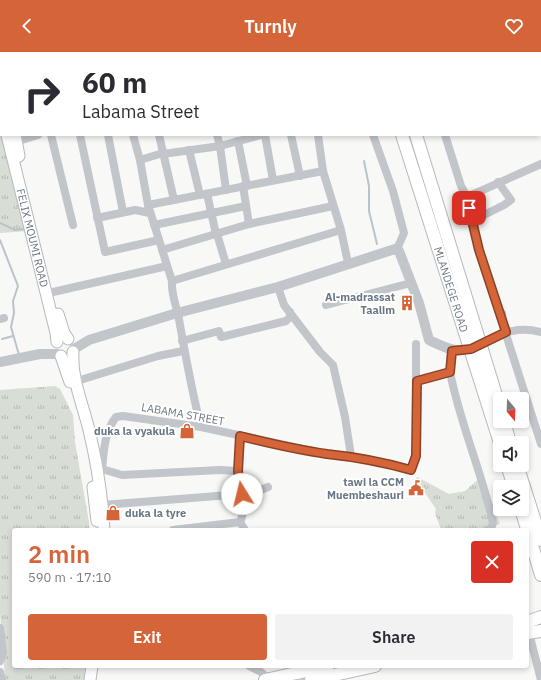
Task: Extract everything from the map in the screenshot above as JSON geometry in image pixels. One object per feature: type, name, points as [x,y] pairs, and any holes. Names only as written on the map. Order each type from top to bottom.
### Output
[{"type":"main road","name":"MLANDEGE ROAD","points":[[402,136],[415,175],[448,257]]},
{"type":"main road","name":"MLANDEGE ROAD","points":[[416,136],[427,171],[448,257],[476,346],[498,436]]},
{"type":"main road","name":"FELIX MOUMI ROAD","points":[[12,139],[42,263],[58,349],[68,376],[85,442],[104,528]]},
{"type":"main road","points":[[415,175],[427,171]]},
{"type":"main road","name":"FELIX MOUMI ROAD","points":[[42,263],[53,292],[59,319],[71,345],[73,368],[100,470],[101,511],[97,528]]},
{"type":"main road","points":[[63,338],[71,345],[69,356],[58,349],[63,338]]},
{"type":"main road","name":"MLANDEGE ROAD","points":[[476,346],[494,392]]},
{"type":"main road","points":[[519,472],[541,540]]},
{"type":"main road","points":[[523,516],[527,528]]},
{"type":"main road","points":[[529,535],[541,575]]},
{"type":"main road","points":[[529,628],[541,617]]},
{"type":"main road","points":[[529,629],[541,632]]},
{"type":"main road","points":[[90,680],[92,668]]},
{"type":"main road","points":[[98,680],[99,668]]},
{"type":"main road","points":[[267,680],[303,676],[323,668]]},
{"type":"main road","points":[[311,680],[366,668]]},
{"type":"street","points":[[12,139],[32,136]]},
{"type":"street","points":[[51,136],[73,225]]},
{"type":"street","points":[[80,136],[104,252],[159,240]]},
{"type":"street","points":[[108,136],[123,212]]},
{"type":"street","points":[[133,136],[140,160],[149,209],[172,281],[171,288],[177,313],[183,351],[201,427]]},
{"type":"street","points":[[159,136],[174,200]]},
{"type":"street","points":[[217,136],[226,190]]},
{"type":"street","points":[[140,160],[163,154],[220,146],[257,136]]},
{"type":"street","points":[[264,136],[273,180]]},
{"type":"street","points":[[291,136],[300,176]]},
{"type":"street","points":[[318,136],[323,171],[328,183],[333,206],[341,230],[348,263]]},
{"type":"street","points":[[373,136],[393,192],[404,233],[397,249],[411,283],[430,340],[452,351],[476,346],[506,332],[530,330],[541,332]]},
{"type":"street","points":[[445,136],[460,186],[467,198],[479,250],[541,444]]},
{"type":"street","points":[[238,141],[249,224]]},
{"type":"street","points":[[189,150],[203,195],[211,213],[226,264]]},
{"type":"street","points":[[467,198],[498,182],[541,164]]},
{"type":"street","points":[[97,218],[123,212],[149,209],[174,200],[323,171]]},
{"type":"street","points":[[484,215],[504,206],[511,200],[498,182]]},
{"type":"street","points":[[154,225],[246,206]]},
{"type":"street","points":[[162,250],[249,224],[333,206]]},
{"type":"street","points":[[172,281],[341,230]]},
{"type":"street","points":[[71,345],[177,313],[278,287],[348,263],[397,249]]},
{"type":"street","points":[[53,292],[167,266]]},
{"type":"street","points":[[326,305],[411,283]]},
{"type":"street","points":[[278,287],[284,305],[320,352],[333,365],[345,417],[350,456]]},
{"type":"street","points":[[182,341],[219,331],[221,337],[286,321],[290,317],[290,312]]},
{"type":"street","points":[[416,344],[417,381],[450,372]]},
{"type":"street","points":[[0,362],[58,349]]},
{"type":"street","points":[[77,382],[151,358],[183,351]]},
{"type":"street","points":[[452,351],[450,372],[466,432],[489,504],[493,524],[491,528]]},
{"type":"street","name":"LABAMA STREET","points":[[100,470],[105,441],[110,426],[116,418],[123,416],[156,419],[201,427],[326,454],[350,456],[411,470],[416,456],[417,381]]},
{"type":"street","points":[[240,436],[238,471],[242,494],[243,518],[240,522]]},
{"type":"street","points":[[100,470],[122,475],[214,470],[238,471]]},
{"type":"street","points":[[101,511],[242,494],[248,496],[268,487]]},
{"type":"street","points":[[190,528],[240,522]]},
{"type":"street","points":[[240,522],[244,528]]},
{"type":"street","points":[[0,628],[3,653],[0,661]]},
{"type":"street","points":[[529,633],[541,680]]},
{"type":"street","points":[[253,668],[261,672],[267,680]]},
{"type":"street","points":[[0,672],[2,680]]},
{"type":"green space","points":[[0,136],[3,136],[28,231],[0,233]]},
{"type":"green space","points":[[55,386],[60,389],[73,415],[75,442],[89,522],[89,528],[12,528],[12,668],[85,668],[84,680],[5,680],[0,612],[0,390]]},
{"type":"green space","points":[[482,476],[493,505],[493,516],[497,516],[500,524],[487,528],[440,528],[435,513],[436,509],[416,480],[417,477],[449,494],[465,491]]},
{"type":"waterway","points":[[364,161],[369,186],[369,211],[377,244]]},
{"type":"waterway","points":[[0,223],[15,230],[24,229]]},
{"type":"waterway","points":[[0,240],[18,286],[13,301],[14,313],[11,327],[19,355]]},
{"type":"waterway","points":[[501,307],[505,312],[506,323]]},
{"type":"waterway","points":[[2,339],[13,336]]},
{"type":"place","name":"Al-madrassat Taalim","points":[[407,303]]},
{"type":"place","name":"duka la vyakula","points":[[187,431]]},
{"type":"place","name":"tawi la CCM Muembeshauri","points":[[416,488]]},
{"type":"place","name":"duka la tyre","points":[[113,513]]},
{"type":"route","points":[[242,494],[238,471],[240,436],[326,454],[367,458],[376,462],[411,470],[416,456],[417,381],[450,372],[452,351],[471,349],[506,332],[488,281],[469,208]]}]
